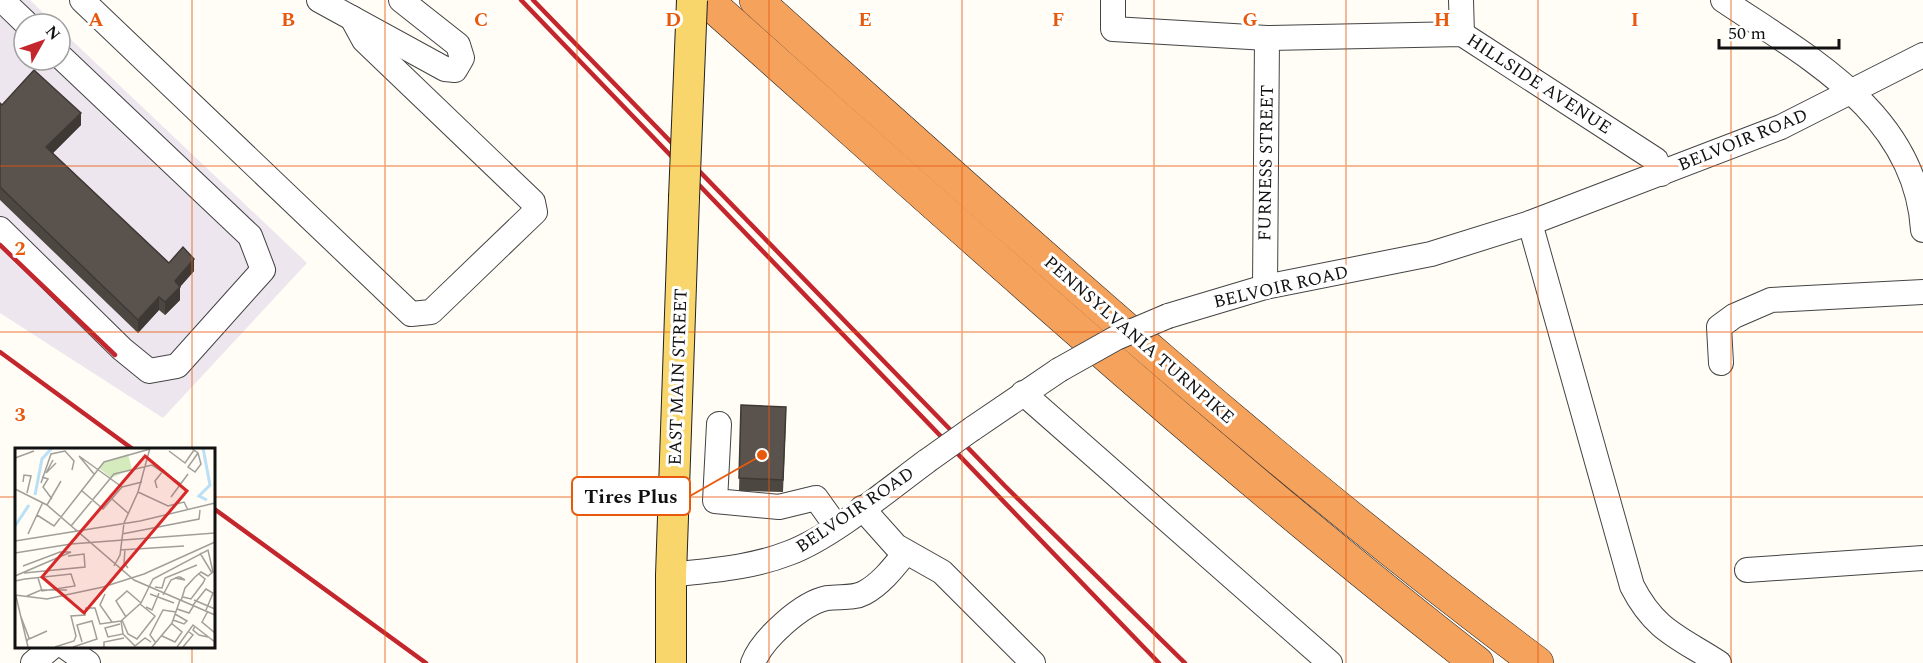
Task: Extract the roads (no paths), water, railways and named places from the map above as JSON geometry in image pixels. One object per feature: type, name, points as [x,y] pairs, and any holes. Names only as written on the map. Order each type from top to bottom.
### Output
[{"type":"highway","name":"PENNSYLVANIA TURNPIKE","points":[[706,0],[1172,414],[1308,528],[1477,663]]},
{"type":"highway","name":"PENNSYLVANIA TURNPIKE","points":[[756,0],[1059,270],[1281,462],[1537,663]]},
{"type":"main road","name":"EAST MAIN STREET","points":[[671,663],[671,575],[692,0]]},
{"type":"street","points":[[2,0],[14,12]]},
{"type":"street","points":[[82,0],[411,314],[431,312],[535,212],[533,202],[364,40],[352,18]]},
{"type":"street","points":[[319,0],[445,69],[455,70],[462,58],[458,45],[400,0]]},
{"type":"street","name":"HILLSIDE AVENUE","points":[[1113,0],[1113,29],[1267,38],[1461,34],[1656,160],[1661,174]]},
{"type":"street","points":[[1461,0],[1461,34]]},
{"type":"street","points":[[1723,0],[1837,77],[1894,139],[1906,161],[1919,197],[1923,230]]},
{"type":"street","name":"FURNESS STREET","points":[[1265,287],[1267,38]]},
{"type":"street","name":"BELVOIR ROAD","points":[[671,575],[744,566],[792,552],[836,526],[1059,370],[1116,338],[1168,316],[1265,287],[1420,256],[1530,223],[1781,127],[1923,55]]},
{"type":"street","points":[[0,229],[122,349],[149,371],[177,366],[263,270],[250,236],[72,67]]},
{"type":"street","points":[[1530,223],[1632,586],[1645,610],[1660,627],[1719,663]]},
{"type":"street","points":[[1721,363],[1719,327],[1734,316],[1771,300],[1923,292]]},
{"type":"street","points":[[1023,393],[1329,663]]},
{"type":"street","points":[[719,423],[715,501],[779,507],[816,498],[836,526]]},
{"type":"street","points":[[862,508],[896,546],[942,572],[1033,663]]},
{"type":"street","points":[[753,663],[764,644],[808,607],[828,598],[861,595],[886,576],[906,552]]},
{"type":"street","points":[[1747,570],[1923,558]]},
{"type":"street","points":[[33,663],[52,648]]},
{"type":"street","points":[[67,648],[88,663]]},
{"type":"railway","points":[[521,0],[1159,663]]},
{"type":"railway","points":[[533,0],[1005,486],[1185,663]]},
{"type":"railway","points":[[0,245],[115,355]]},
{"type":"railway","points":[[0,352],[131,448]]},
{"type":"railway","points":[[214,509],[426,663]]},
{"type":"place","name":"Tires Plus","points":[[762,455]]}]
